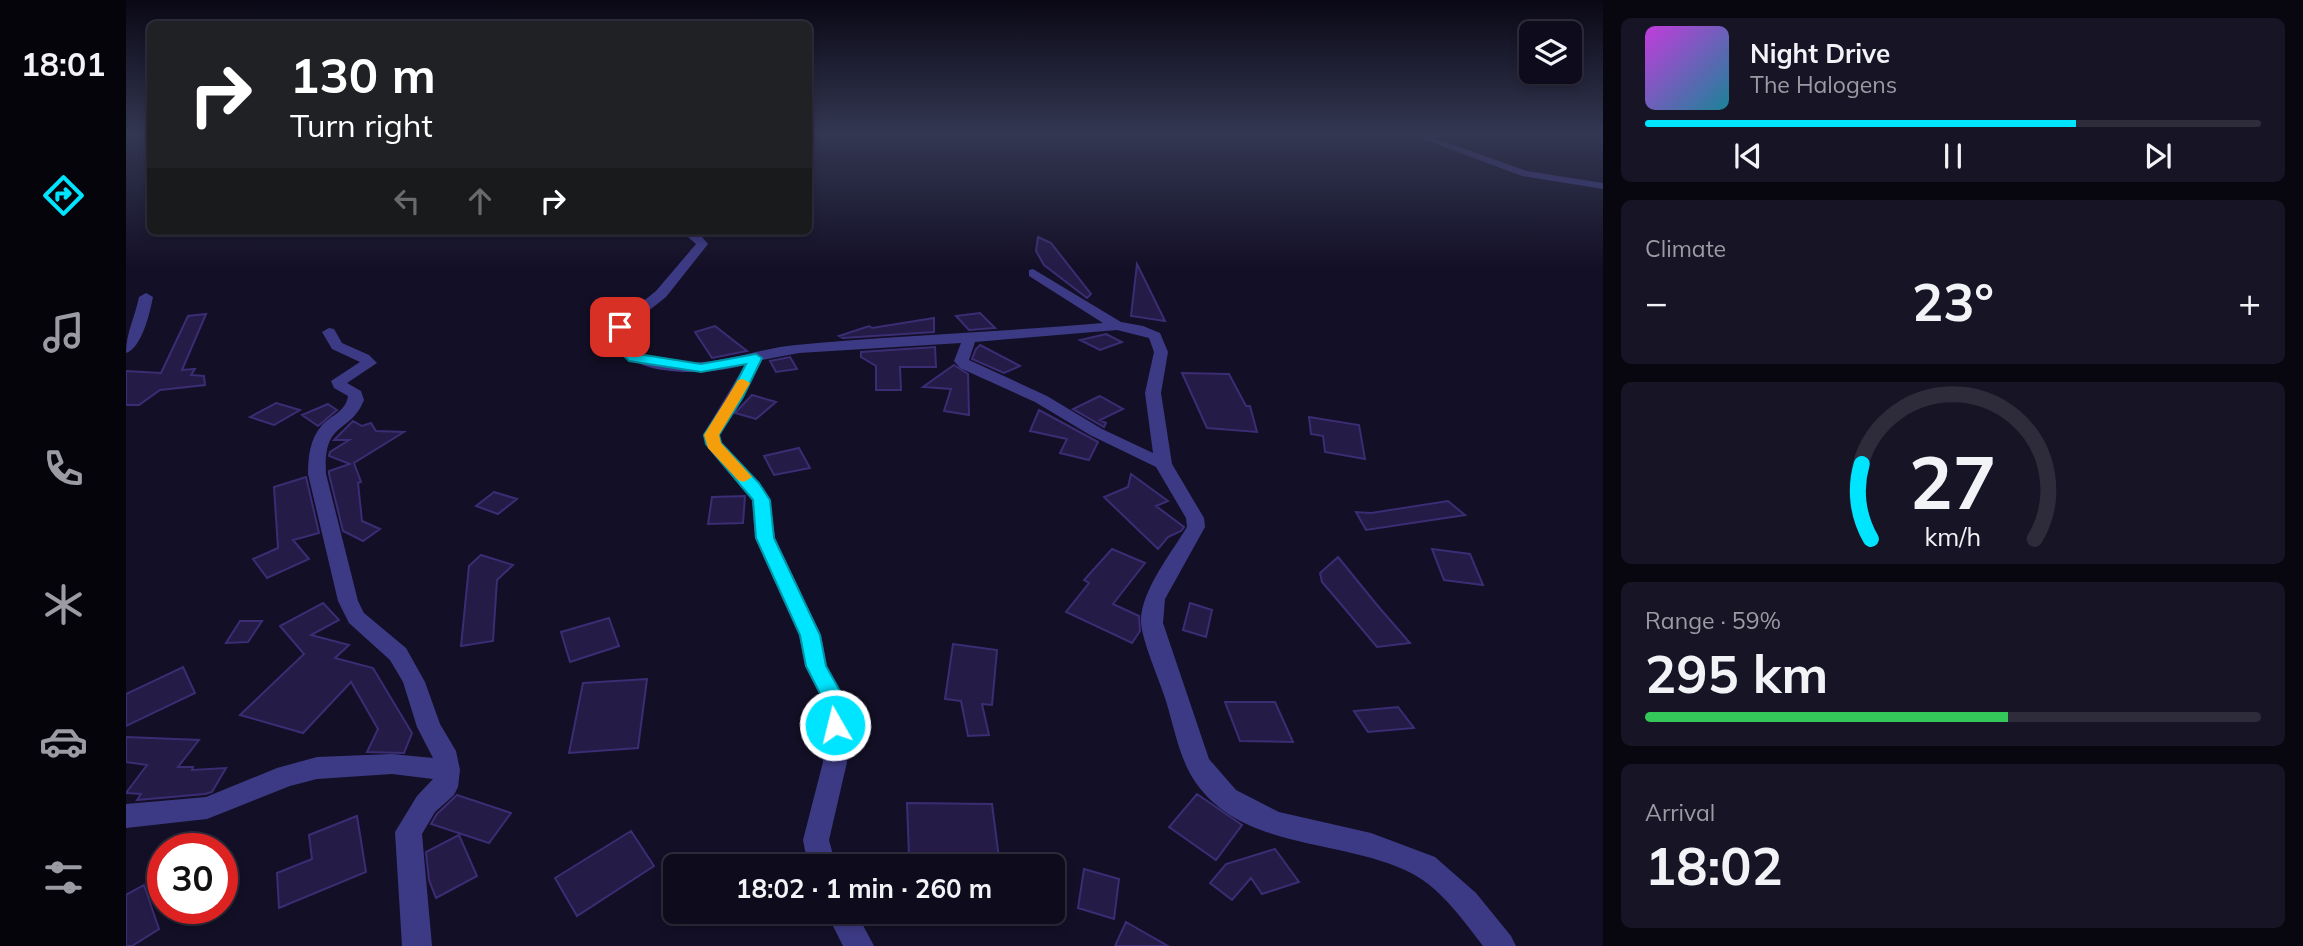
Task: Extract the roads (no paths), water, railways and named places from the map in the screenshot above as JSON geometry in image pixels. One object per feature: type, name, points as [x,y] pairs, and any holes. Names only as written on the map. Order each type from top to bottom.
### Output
[{"type":"street","points":[[1558,179],[1603,186]]},
{"type":"street","points":[[695,235],[702,244],[662,294],[620,327],[616,335],[618,343],[634,358],[701,368],[798,349],[968,339],[1117,326],[1147,332],[1159,342],[1161,352],[1153,393],[1163,464],[1195,518],[1196,527],[1155,599],[1152,623],[1199,766],[1207,779],[1233,802],[1253,813],[1278,822],[1393,851],[1423,866],[1454,888],[1501,946]]},
{"type":"street","points":[[1033,273],[1117,326]]},
{"type":"street","points":[[126,349],[141,321],[146,297]]},
{"type":"street","points":[[329,332],[338,348],[370,362],[338,381],[339,385],[356,394],[357,398],[355,405],[326,431],[316,460],[317,474],[348,601],[356,618],[398,654],[414,682],[429,727],[444,751],[447,770],[445,787],[426,804],[408,832],[417,946]]},
{"type":"street","points":[[968,339],[961,361],[965,365],[1041,398],[1096,432],[1163,464]]},
{"type":"street","points":[[756,358],[736,397],[711,435],[713,444],[753,487],[761,500],[765,538],[810,635],[816,666],[839,709],[831,742],[835,762],[816,840],[819,854]]},
{"type":"street","points":[[126,816],[207,808],[286,776],[317,768],[392,764],[447,770]]},
{"type":"street","points":[[847,924],[859,946]]}]
